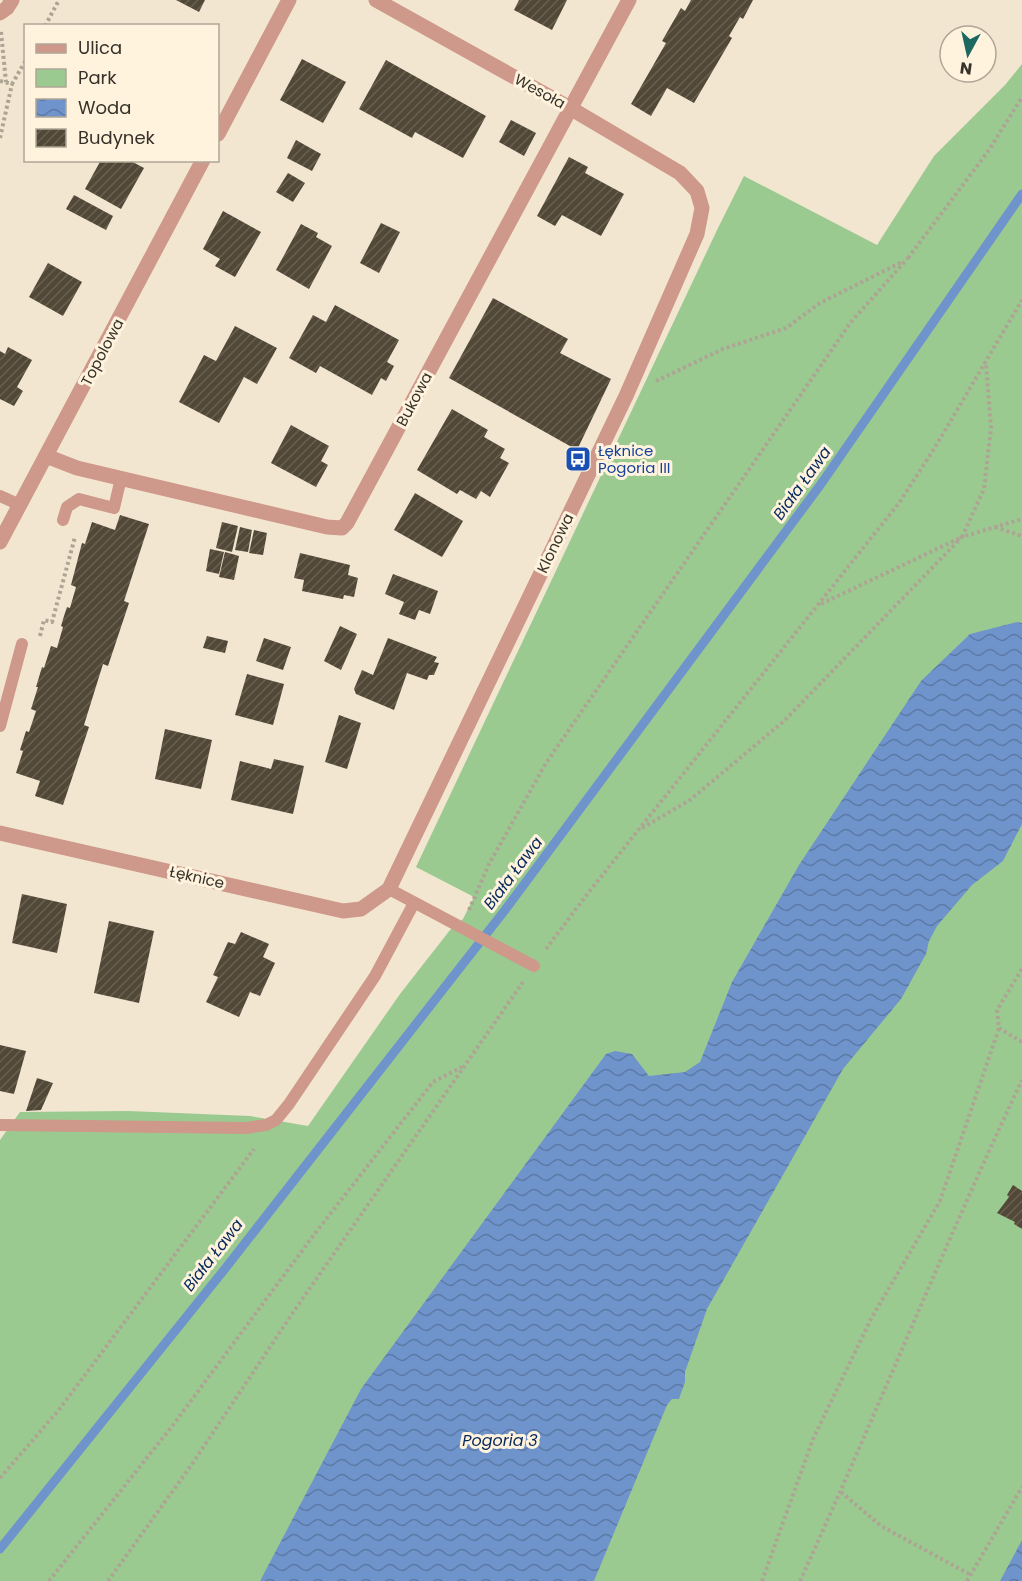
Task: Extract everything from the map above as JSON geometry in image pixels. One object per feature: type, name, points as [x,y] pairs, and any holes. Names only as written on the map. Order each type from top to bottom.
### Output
[{"type":"street","points":[[0,12],[7,8],[12,0]]},
{"type":"street","points":[[219,132],[289,0]]},
{"type":"street","name":"Wesoła","points":[[376,0],[680,172],[697,191]]},
{"type":"street","name":"Bukowa","points":[[46,456],[63,464],[327,527],[342,528],[347,523],[629,0]]},
{"type":"street","name":"Topolowa","points":[[0,542],[202,162]]},
{"type":"street","name":"Klonowa","points":[[389,890],[626,396],[697,234],[702,208],[697,191]]},
{"type":"street","name":"Łęknice","points":[[0,833],[343,911],[361,909],[389,890]]},
{"type":"lane","points":[[63,520],[67,507],[79,500],[114,508],[121,478]]},
{"type":"lane","points":[[0,496],[20,505]]},
{"type":"lane","points":[[0,726],[22,644]]},
{"type":"lane","points":[[389,890],[534,966]]},
{"type":"lane","points":[[0,1125],[226,1129],[266,1125],[276,1120],[357,1003],[414,903]]},
{"type":"path","points":[[46,24],[59,0]]},
{"type":"path","points":[[0,28],[6,82]]},
{"type":"path","points":[[0,138],[12,84],[24,63]]},
{"type":"path","points":[[0,81],[12,84]]},
{"type":"path","points":[[458,926],[465,918],[489,864],[546,763],[851,322],[908,258],[989,150],[1022,97]]},
{"type":"path","points":[[626,396],[723,349],[786,328],[820,303],[893,268],[908,258]]},
{"type":"path","points":[[108,1581],[190,1467],[534,966],[585,897],[911,485],[1022,300]]},
{"type":"path","points":[[640,829],[690,800],[784,721],[962,537],[984,489],[991,428],[986,363]]},
{"type":"path","points":[[818,605],[962,537],[1022,519]]},
{"type":"path","points":[[22,644],[37,648],[44,620],[52,622],[78,525],[63,520]]},
{"type":"path","points":[[994,527],[1022,536]]},
{"type":"path","points":[[762,1581],[813,1439],[871,1319],[940,1201],[999,1028],[997,1010],[1022,969]]},
{"type":"path","points":[[999,1028],[1022,1042]]},
{"type":"path","points":[[50,1581],[173,1425],[312,1236],[433,1082],[464,1066]]},
{"type":"path","points":[[800,1581],[841,1492],[970,1190],[1022,1080]]},
{"type":"path","points":[[0,1478],[58,1411],[276,1120]]},
{"type":"path","points":[[967,1581],[1022,1487]]},
{"type":"path","points":[[841,1492],[881,1526],[970,1575]]},
{"type":"green space","points":[[1022,64],[1022,1581],[0,1581],[0,1140],[20,1112],[129,1111],[250,1116],[308,1126],[400,994],[450,930],[463,919],[474,897],[416,867],[744,176],[877,245],[934,156],[1005,85]]},
{"type":"water","name":"Pogoria 3","points":[[1017,622],[1022,623],[1022,824],[1003,861],[972,885],[937,926],[929,941],[926,954],[901,999],[843,1069],[707,1309],[685,1372],[685,1382],[679,1399],[672,1399],[667,1405],[594,1581],[260,1581],[361,1389],[606,1054],[615,1051],[632,1054],[649,1076],[685,1072],[700,1062],[732,982],[799,865],[921,681],[970,634]]},
{"type":"water","points":[[1022,1540],[1022,1581],[1000,1581]]},
{"type":"building","points":[[176,0],[205,0],[199,12]]},
{"type":"building","points":[[519,0],[567,0],[552,30],[514,10]]},
{"type":"building","points":[[691,0],[753,0],[743,19],[740,17],[729,36],[732,38],[694,103],[667,88],[651,116],[631,104],[666,43],[662,41],[681,8],[685,11]]},
{"type":"building","points":[[302,59],[346,82],[323,123],[280,100]]},
{"type":"building","points":[[386,60],[486,116],[463,158],[415,132],[412,138],[359,109]]},
{"type":"building","points":[[511,120],[536,133],[524,156],[499,142]]},
{"type":"building","points":[[296,140],[321,154],[312,171],[287,158]]},
{"type":"building","points":[[569,157],[588,167],[585,173],[624,194],[601,236],[562,215],[555,226],[537,216]]},
{"type":"building","points":[[100,162],[133,162],[144,168],[121,209],[85,189]]},
{"type":"building","points":[[288,173],[305,183],[293,202],[276,192]]},
{"type":"building","points":[[74,195],[113,216],[106,230],[66,209]]},
{"type":"building","points":[[223,211],[261,232],[235,277],[215,266],[220,259],[203,249]]},
{"type":"building","points":[[381,223],[400,232],[379,273],[360,263]]},
{"type":"building","points":[[301,224],[318,233],[316,237],[332,246],[309,289],[276,270]]},
{"type":"building","points":[[48,263],[82,282],[63,316],[29,297]]},
{"type":"building","points":[[493,298],[568,339],[560,353],[611,379],[577,450],[449,378]]},
{"type":"building","points":[[335,305],[399,340],[387,362],[394,366],[386,381],[381,378],[372,395],[320,366],[316,373],[289,358],[313,315],[326,322]]},
{"type":"building","points":[[235,326],[277,348],[257,384],[244,377],[219,423],[179,402],[204,355],[216,361]]},
{"type":"building","points":[[8,347],[32,360],[17,387],[23,391],[14,406],[0,399],[0,351],[5,354]]},
{"type":"building","points":[[452,409],[488,430],[484,437],[505,449],[500,458],[509,463],[490,497],[481,491],[476,499],[460,490],[457,494],[417,470]]},
{"type":"building","points":[[291,425],[329,446],[321,461],[328,465],[316,487],[271,463]]},
{"type":"building","points":[[415,493],[463,521],[442,557],[394,530]]},
{"type":"building","points":[[120,515],[149,524],[124,601],[129,603],[108,666],[103,664],[84,725],[89,727],[63,805],[35,796],[40,781],[16,773],[23,751],[20,750],[36,711],[31,709],[42,667],[44,668],[51,646],[57,648],[64,616],[67,607],[70,608],[76,587],[71,585],[82,543],[85,544],[92,522],[115,530]]},
{"type":"building","points":[[222,522],[238,526],[232,552],[216,548]]},
{"type":"building","points":[[240,527],[252,530],[248,552],[235,550]]},
{"type":"building","points":[[254,530],[267,533],[263,555],[249,553]]},
{"type":"building","points":[[210,549],[224,552],[219,574],[206,571]]},
{"type":"building","points":[[225,552],[239,556],[234,580],[219,577]]},
{"type":"building","points":[[300,553],[350,565],[348,575],[358,578],[354,597],[344,595],[343,599],[302,591],[304,580],[294,578]]},
{"type":"building","points":[[393,574],[438,591],[430,614],[419,610],[415,620],[399,614],[404,602],[385,594]]},
{"type":"building","points":[[340,626],[357,634],[341,670],[324,661]]},
{"type":"building","points":[[207,636],[228,641],[225,653],[203,648]]},
{"type":"building","points":[[264,638],[291,647],[283,670],[256,661]]},
{"type":"building","points":[[388,638],[437,657],[434,662],[439,663],[434,675],[429,675],[427,680],[407,673],[394,710],[356,694],[354,689],[362,670],[373,675]]},
{"type":"building","points":[[247,674],[284,684],[273,725],[235,715]]},
{"type":"building","points":[[339,715],[361,723],[347,769],[325,762]]},
{"type":"building","points":[[165,729],[212,740],[201,789],[155,779]]},
{"type":"building","points":[[274,759],[304,766],[293,814],[231,800],[240,761],[271,769]]},
{"type":"building","points":[[22,894],[67,904],[57,953],[12,943]]},
{"type":"building","points":[[109,921],[154,931],[139,1003],[94,993]]},
{"type":"building","points":[[241,932],[269,944],[263,957],[275,963],[260,996],[250,992],[239,1017],[206,1002],[218,977],[213,975],[228,942],[235,944]]},
{"type":"building","points":[[0,1045],[26,1051],[14,1094],[0,1091]]},
{"type":"building","points":[[37,1078],[53,1083],[41,1110],[26,1111]]},
{"type":"building","points":[[1013,1185],[1022,1191],[1022,1229],[1014,1224],[1015,1222],[997,1213],[1009,1197],[1007,1195]]},
{"type":"waterway","name":"Biała Ława","points":[[0,1549],[224,1270],[505,910],[821,484],[1022,194]]},
{"type":"place","name":"Łęknice Pogoria III","points":[[578,459]]}]
